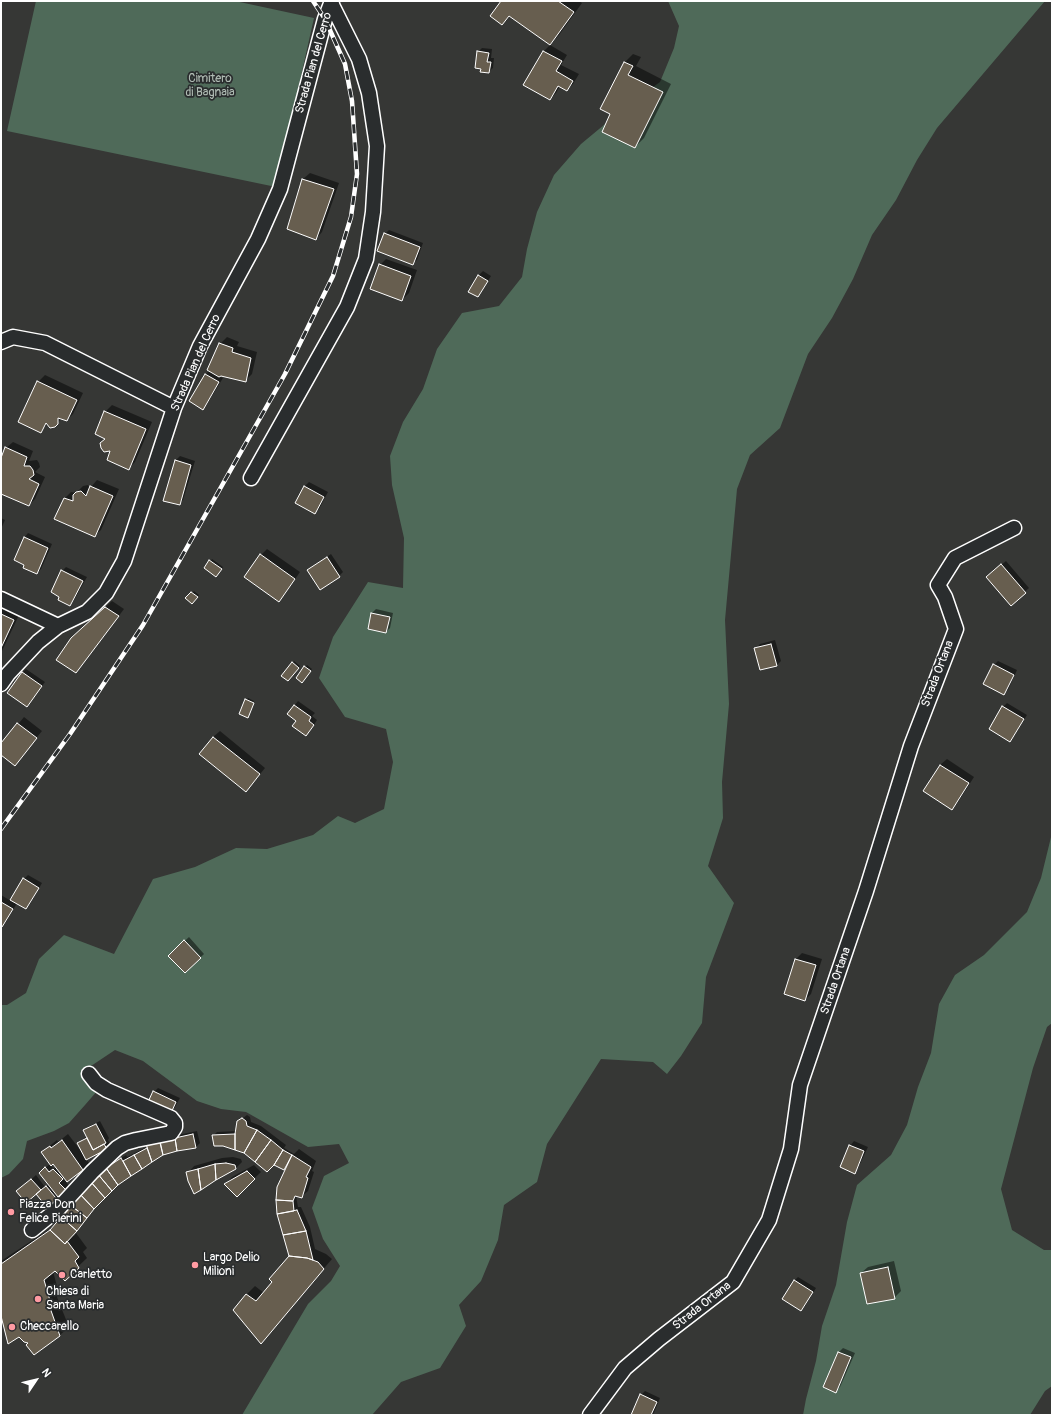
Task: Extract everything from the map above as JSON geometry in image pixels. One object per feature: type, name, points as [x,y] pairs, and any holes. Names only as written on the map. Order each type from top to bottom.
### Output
[{"type":"street","name":"Strada Pian del Cerro","points":[[1,684],[8,674],[38,642],[58,626],[86,612],[106,593],[124,561],[174,408],[200,346],[258,239],[280,189],[325,19],[331,2]]},
{"type":"street","points":[[250,478],[347,307],[366,259],[373,212],[377,146],[369,93],[359,59],[331,2]]},
{"type":"street","points":[[1,342],[13,337],[45,343],[174,408]]},
{"type":"street","name":"Strada Ortana","points":[[590,1415],[625,1368],[659,1339],[733,1282],[769,1220],[791,1149],[800,1085],[866,891],[911,746],[956,629],[945,597],[938,585],[955,558],[1014,528]]},
{"type":"street","points":[[1,599],[58,626]]},
{"type":"street","points":[[32,1230],[59,1208],[92,1172],[117,1148],[125,1143],[171,1133],[176,1127],[171,1118],[107,1090],[96,1083],[89,1074]]},
{"type":"green space","name":"Cimitero di Bagnaia","points":[[36,1],[235,1],[314,18],[276,187],[7,131]]},
{"type":"green space","points":[[668,1],[1045,1],[937,128],[917,160],[896,200],[872,235],[853,279],[832,318],[808,354],[780,428],[750,455],[737,489],[725,620],[729,704],[722,782],[723,818],[708,866],[734,903],[706,977],[702,1023],[681,1056],[667,1074],[653,1062],[601,1059],[547,1144],[537,1182],[504,1205],[498,1240],[481,1281],[459,1305],[466,1326],[440,1368],[401,1382],[372,1415],[242,1415],[308,1304],[331,1281],[340,1266],[323,1239],[312,1208],[324,1176],[349,1163],[339,1144],[308,1147],[246,1112],[221,1109],[197,1101],[143,1061],[115,1050],[85,1070],[98,1090],[69,1123],[54,1131],[27,1141],[23,1159],[9,1174],[1,1178],[1,1005],[7,1005],[26,993],[39,959],[64,935],[114,954],[153,879],[195,867],[236,848],[267,849],[313,835],[338,816],[355,823],[384,809],[393,762],[386,729],[345,717],[319,678],[333,637],[368,582],[403,588],[404,538],[392,485],[390,456],[403,422],[423,389],[437,349],[462,313],[499,306],[522,277],[527,249],[537,212],[554,175],[581,144],[628,105],[660,82],[674,48],[679,26]]},
{"type":"green space","points":[[1052,833],[1052,1023],[1047,1027],[1033,1068],[1001,1189],[1012,1230],[1044,1250],[1052,1250],[1052,1386],[1045,1391],[1030,1415],[803,1415],[816,1361],[822,1326],[836,1285],[847,1222],[857,1185],[891,1155],[907,1125],[918,1087],[931,1053],[939,1004],[955,975],[984,955],[1027,912],[1041,878]]},
{"type":"building","points":[[501,1],[558,1],[574,12],[550,45],[509,16],[502,25],[490,16]]},
{"type":"building","points":[[477,51],[489,53],[487,62],[491,62],[489,73],[480,72],[481,69],[475,68]]},
{"type":"building","points":[[543,51],[562,61],[556,71],[573,81],[567,91],[558,86],[550,100],[523,85]]},
{"type":"building","points":[[624,62],[633,66],[628,75],[663,92],[635,148],[602,132],[610,114],[600,109]]},
{"type":"building","points":[[302,179],[334,189],[316,240],[287,229]]},
{"type":"building","points":[[384,233],[420,247],[413,265],[377,251]]},
{"type":"building","points":[[379,264],[411,276],[402,301],[370,289]]},
{"type":"building","points":[[478,275],[488,281],[478,297],[468,292]]},
{"type":"building","points":[[219,343],[233,348],[232,352],[251,358],[246,382],[221,376],[219,377],[207,370]]},
{"type":"building","points":[[205,374],[219,382],[203,410],[189,401]]},
{"type":"building","points":[[37,381],[77,400],[67,421],[58,418],[58,424],[55,427],[50,428],[46,423],[41,433],[18,422]]},
{"type":"building","points":[[104,411],[146,429],[129,470],[107,460],[110,451],[104,452],[100,443],[105,439],[95,434]]},
{"type":"building","points":[[5,447],[27,457],[24,466],[30,466],[34,475],[29,479],[39,484],[29,506],[1,494],[1,458]]},
{"type":"building","points":[[175,460],[191,465],[180,505],[163,501]]},
{"type":"building","points":[[90,486],[113,496],[95,537],[54,519],[64,498],[73,501],[73,495],[76,492],[81,491],[86,496]]},
{"type":"building","points":[[304,486],[324,497],[315,514],[295,503]]},
{"type":"building","points":[[24,537],[48,548],[37,574],[23,568],[24,565],[14,560]]},
{"type":"building","points":[[260,554],[295,579],[279,602],[244,577]]},
{"type":"building","points":[[327,557],[340,577],[320,590],[307,570]]},
{"type":"building","points":[[209,560],[222,569],[216,577],[204,568]]},
{"type":"building","points":[[1001,564],[1026,593],[1011,606],[986,577]]},
{"type":"building","points":[[61,570],[83,581],[70,606],[58,600],[59,597],[51,592]]},
{"type":"building","points":[[191,592],[198,597],[192,604],[185,598]]},
{"type":"building","points":[[105,607],[119,616],[76,673],[56,660],[71,638]]},
{"type":"building","points":[[371,613],[390,617],[386,633],[368,629]]},
{"type":"building","points":[[1,614],[14,620],[1,648]]},
{"type":"building","points":[[771,644],[777,666],[760,670],[754,648]]},
{"type":"building","points":[[292,662],[299,668],[288,681],[281,676]]},
{"type":"building","points":[[993,664],[1014,675],[1004,695],[983,684]]},
{"type":"building","points":[[304,666],[311,671],[302,683],[296,678]]},
{"type":"building","points":[[22,672],[42,686],[27,707],[7,693]]},
{"type":"building","points":[[245,699],[254,703],[248,718],[239,714]]},
{"type":"building","points":[[294,705],[311,717],[309,721],[314,725],[306,736],[292,726],[296,721],[287,714]]},
{"type":"building","points":[[1002,706],[1024,719],[1010,742],[989,729]]},
{"type":"building","points":[[17,723],[37,738],[15,766],[1,755],[1,743]]},
{"type":"building","points":[[213,737],[260,774],[246,792],[199,754]]},
{"type":"building","points":[[940,765],[969,783],[952,810],[923,791]]},
{"type":"building","points":[[23,878],[39,888],[26,909],[10,900]]},
{"type":"building","points":[[1,902],[13,909],[2,927],[1,926]]},
{"type":"building","points":[[184,940],[201,958],[185,973],[168,956]]},
{"type":"building","points":[[795,959],[816,965],[805,1001],[784,994]]},
{"type":"building","points":[[153,1091],[176,1102],[171,1113],[148,1102]]},
{"type":"building","points":[[242,1118],[246,1121],[247,1126],[257,1130],[244,1153],[235,1150],[237,1121]]},
{"type":"building","points":[[96,1124],[106,1143],[93,1150],[83,1130]]},
{"type":"building","points":[[257,1130],[271,1140],[255,1162],[244,1153]]},
{"type":"building","points":[[193,1134],[196,1148],[177,1151],[175,1138]]},
{"type":"building","points":[[235,1134],[235,1150],[223,1146],[214,1146],[212,1135]]},
{"type":"building","points":[[87,1138],[93,1150],[104,1144],[107,1149],[86,1160],[77,1143]]},
{"type":"building","points":[[175,1138],[177,1151],[163,1155],[160,1141]]},
{"type":"building","points":[[159,1139],[163,1155],[152,1162],[146,1144]]},
{"type":"building","points":[[62,1140],[83,1170],[67,1182],[53,1164],[51,1166],[41,1152],[50,1146],[51,1148]]},
{"type":"building","points":[[271,1140],[283,1150],[274,1165],[267,1172],[255,1162]]},
{"type":"building","points":[[849,1145],[864,1151],[855,1174],[840,1167]]},
{"type":"building","points":[[147,1148],[152,1162],[142,1169],[134,1155]]},
{"type":"building","points":[[283,1150],[292,1155],[284,1170],[274,1165]]},
{"type":"building","points":[[134,1155],[142,1169],[131,1176],[123,1161]]},
{"type":"building","points":[[292,1155],[311,1167],[306,1177],[308,1178],[302,1198],[295,1196],[293,1201],[276,1200],[277,1187]]},
{"type":"building","points":[[121,1158],[131,1176],[118,1185],[106,1168]]},
{"type":"building","points":[[226,1163],[235,1165],[236,1169],[216,1180],[215,1164]]},
{"type":"building","points":[[215,1164],[216,1180],[201,1190],[198,1169]]},
{"type":"building","points":[[45,1167],[49,1172],[53,1169],[63,1179],[59,1183],[66,1190],[58,1197],[39,1173]]},
{"type":"building","points":[[106,1168],[118,1185],[112,1191],[97,1173]]},
{"type":"building","points":[[198,1169],[201,1190],[194,1194],[186,1172]]},
{"type":"building","points":[[247,1171],[255,1179],[237,1197],[224,1184]]},
{"type":"building","points":[[97,1173],[112,1191],[105,1198],[90,1181]]},
{"type":"building","points":[[31,1179],[41,1190],[26,1203],[16,1191]]},
{"type":"building","points":[[90,1181],[105,1198],[94,1209],[78,1192]]},
{"type":"building","points":[[46,1186],[60,1203],[50,1211],[36,1194]]},
{"type":"building","points":[[78,1192],[94,1209],[87,1218],[69,1204]]},
{"type":"building","points":[[276,1200],[293,1201],[294,1211],[277,1214]]},
{"type":"building","points":[[69,1204],[87,1218],[77,1231],[61,1217]]},
{"type":"building","points":[[297,1210],[306,1231],[283,1235],[277,1214]]},
{"type":"building","points":[[61,1217],[77,1231],[65,1244],[50,1230]]},
{"type":"building","points":[[50,1230],[65,1244],[67,1241],[79,1257],[75,1261],[79,1268],[65,1281],[55,1271],[44,1280],[51,1304],[49,1305],[60,1336],[34,1355],[26,1345],[28,1343],[24,1342],[19,1337],[8,1344],[1,1316],[1,1264]]},
{"type":"building","points":[[306,1231],[313,1260],[289,1256],[283,1235]]},
{"type":"building","points":[[289,1256],[307,1258],[318,1262],[324,1269],[261,1344],[233,1310],[246,1294],[256,1301],[272,1282],[269,1279]]},
{"type":"building","points":[[888,1267],[895,1299],[867,1304],[860,1273]]},
{"type":"building","points":[[794,1280],[813,1292],[801,1311],[782,1299]]},
{"type":"building","points":[[838,1352],[851,1357],[836,1393],[823,1387]]},
{"type":"building","points":[[640,1394],[657,1402],[651,1415],[631,1415]]},
{"type":"railway","points":[[1,829],[70,734],[143,625],[285,374],[333,276],[351,217],[357,174],[352,101],[345,64],[325,19],[313,1]]},
{"type":"place","name":"Piazza Don Felice Pierini","points":[[11,1212]]},
{"type":"place","name":"Largo Delio Milioni","points":[[195,1265]]},
{"type":"place","name":"Carletto","points":[[62,1275]]},
{"type":"place","name":"Chiesa di Santa Maria","points":[[38,1299]]},
{"type":"place","name":"Checcarello","points":[[12,1327]]}]
